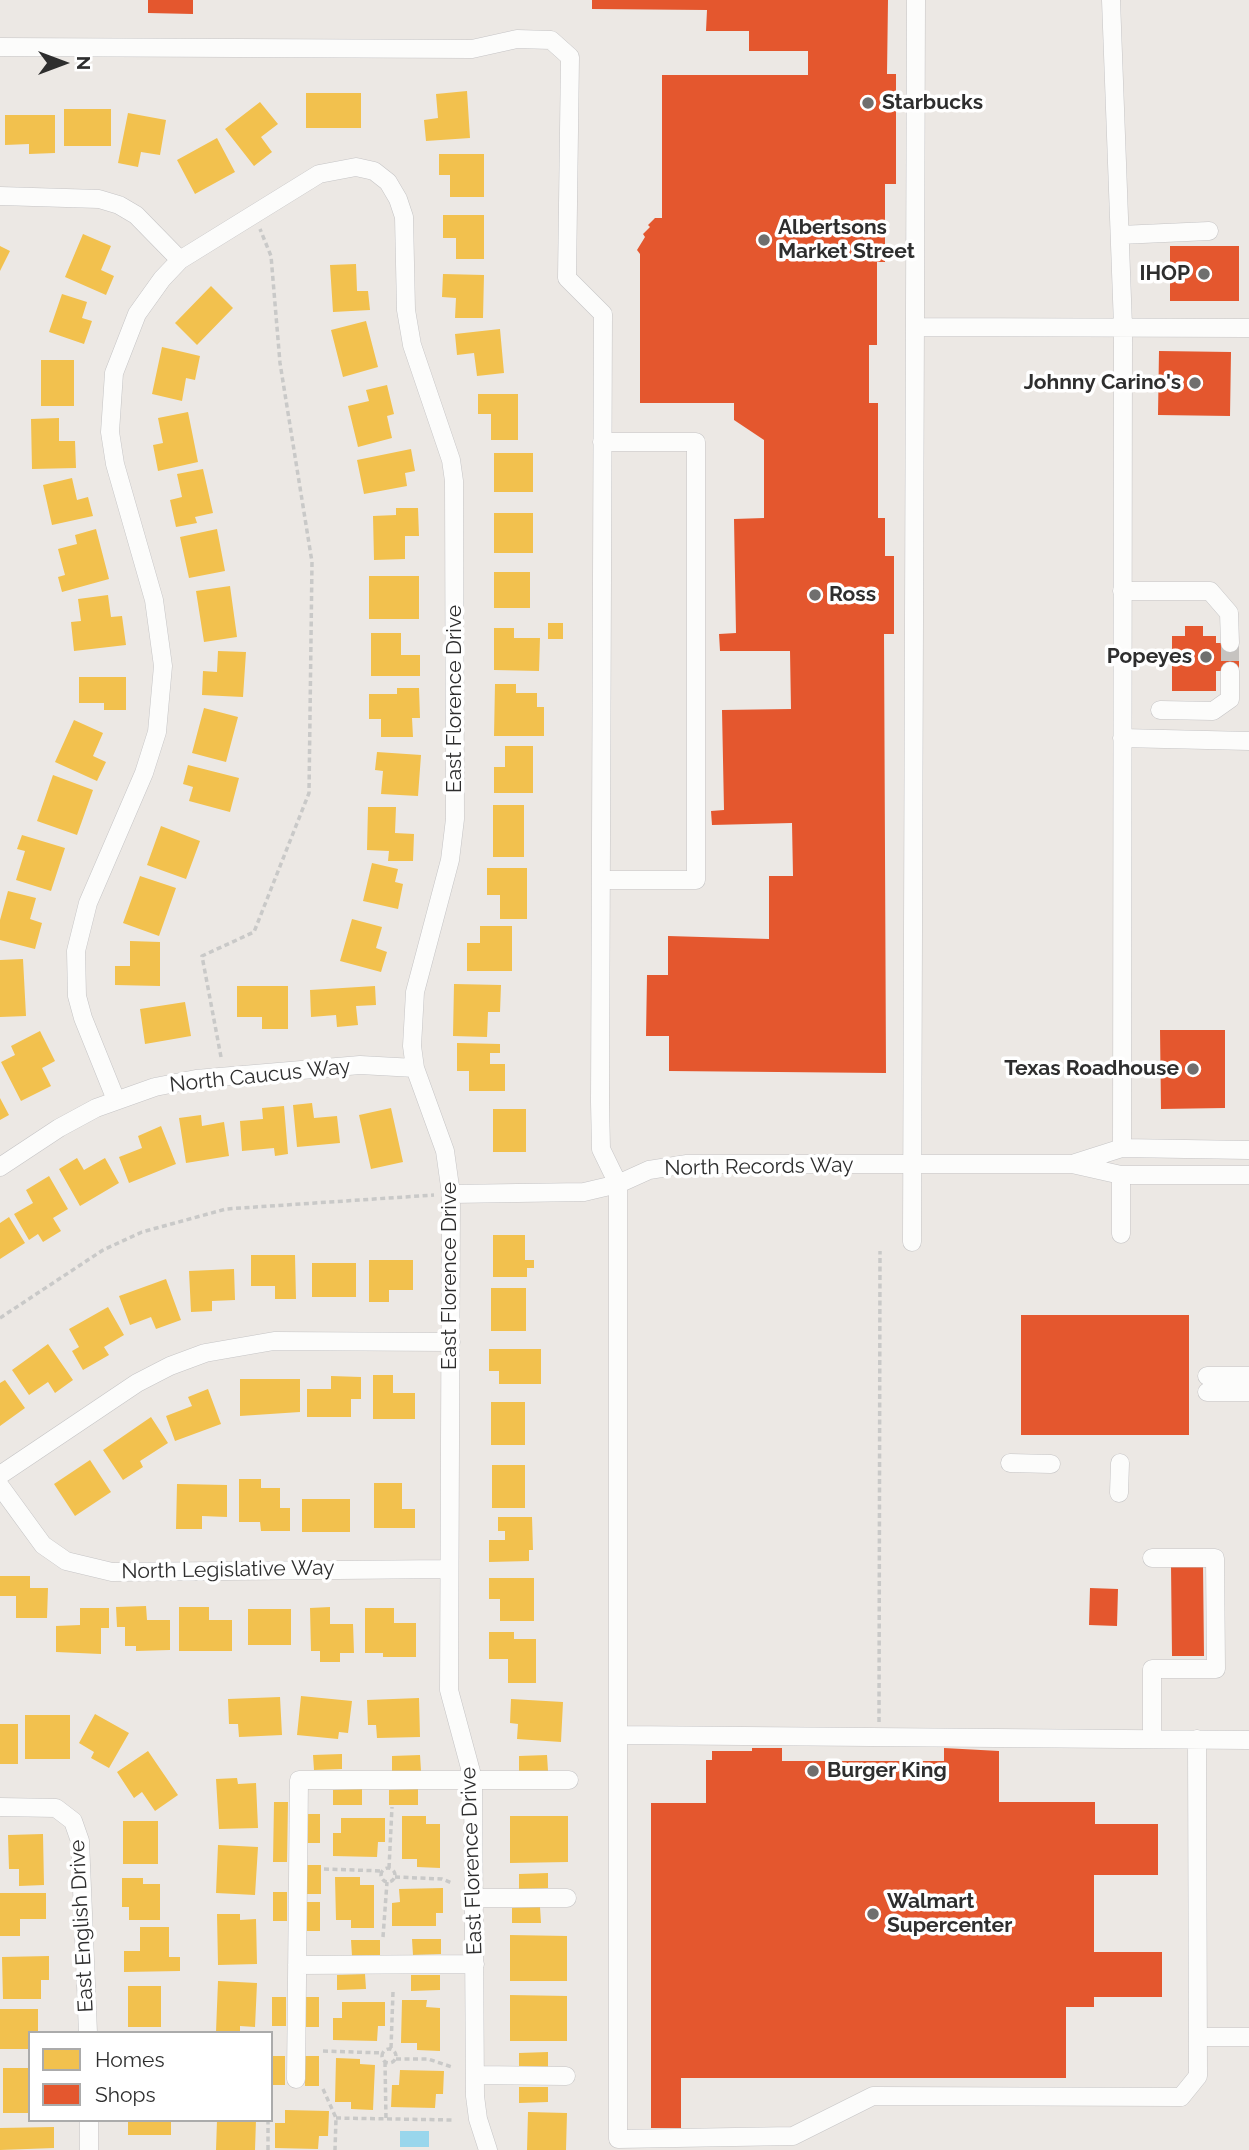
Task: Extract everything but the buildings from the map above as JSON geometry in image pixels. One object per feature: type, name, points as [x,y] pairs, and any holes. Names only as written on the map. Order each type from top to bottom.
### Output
[{"type":"street","points":[[912,1242],[916,0]]},
{"type":"street","points":[[1111,0],[1123,326],[1122,1149]]},
{"type":"street","points":[[0,47],[472,49],[517,39],[551,40],[570,57],[566,278],[603,314],[601,1149],[618,1184],[618,2139],[793,2136],[873,2096],[1181,2097],[1198,2076],[1197,1739]]},
{"type":"street","name":"East Florence Drive","points":[[180,260],[319,174],[355,166],[374,171],[387,182],[398,199],[404,217],[406,310],[412,345],[451,460],[454,481],[455,819],[450,860],[413,1003],[412,1046],[415,1068],[445,1151],[443,1195],[451,1342],[449,1690],[473,1779],[475,2075],[478,2119],[488,2150]]},
{"type":"street","points":[[0,196],[99,199],[118,205],[136,215],[180,260],[162,279],[137,314],[121,349],[110,403],[115,464],[153,600],[163,666],[157,732],[144,774],[88,903],[76,951],[77,996],[83,1018],[116,1100]]},
{"type":"street","points":[[1120,235],[1209,231]]},
{"type":"street","points":[[915,327],[1249,328]]},
{"type":"street","points":[[601,880],[696,880],[696,442],[603,442]]},
{"type":"street","points":[[1122,591],[1210,591],[1229,613],[1230,643]]},
{"type":"street","points":[[1160,710],[1213,711],[1230,699],[1230,671]]},
{"type":"street","points":[[1122,738],[1249,741]]},
{"type":"street","name":"North Caucus Way","points":[[0,1167],[59,1128],[116,1100],[155,1087],[196,1079],[360,1065],[415,1068]]},
{"type":"street","name":"North Records Way","points":[[1072,1164],[1122,1149],[1249,1150]]},
{"type":"street","name":"North Records Way","points":[[443,1195],[584,1192],[618,1184],[649,1170],[687,1164],[1072,1164],[1121,1175],[1249,1175]]},
{"type":"street","points":[[1121,1175],[1121,1234]]},
{"type":"street","points":[[0,1475],[137,1383],[170,1366],[205,1353],[274,1341],[451,1342]]},
{"type":"street","points":[[1249,1377],[1207,1384],[1249,1392]]},
{"type":"street","points":[[1010,1463],[1051,1464]]},
{"type":"street","points":[[1119,1493],[1120,1464]]},
{"type":"street","name":"North Legislative Way","points":[[0,1486],[43,1545],[66,1561],[112,1572],[449,1569]]},
{"type":"street","points":[[1152,1558],[1215,1558],[1216,1669],[1152,1669],[1152,1738]]},
{"type":"street","points":[[618,1735],[1249,1740]]},
{"type":"street","points":[[296,2079],[299,1780],[569,1780]]},
{"type":"street","name":"East English Drive","points":[[0,1807],[56,1808],[73,1821],[80,1841],[88,2031]]},
{"type":"street","points":[[475,1898],[568,1898]]},
{"type":"street","points":[[297,1965],[475,1964]]},
{"type":"street","points":[[1198,2037],[1249,2037]]},
{"type":"street","points":[[475,2075],[566,2076]]},
{"type":"street","points":[[89,2122],[89,2150]]},
{"type":"path","points":[[221,1057],[202,956],[254,932],[309,793],[312,562],[280,363],[271,256],[259,227]]},
{"type":"path","points":[[0,1318],[103,1250],[142,1233],[178,1222],[226,1209],[443,1195]]},
{"type":"path","points":[[879,1724],[880,1251]]},
{"type":"path","points":[[389,1868],[392,1807]]},
{"type":"path","points":[[324,1869],[383,1871],[389,1868]]},
{"type":"path","points":[[389,1868],[394,1871],[395,1877]]},
{"type":"path","points":[[383,1871],[382,1877],[387,1882],[383,1937]]},
{"type":"path","points":[[387,1882],[395,1877],[442,1879],[452,1883]]},
{"type":"path","points":[[393,1992],[391,2048],[396,2053],[396,2059]]},
{"type":"path","points":[[323,2051],[383,2053],[391,2048]]},
{"type":"path","points":[[383,2053],[386,2119]]},
{"type":"path","points":[[385,2062],[396,2059],[428,2059],[452,2067]]},
{"type":"path","points":[[323,2090],[336,2118],[335,2150]]},
{"type":"path","points":[[336,2118],[453,2119]]},
{"type":"path","points":[[268,2122],[268,2150]]},
{"type":"water","points":[[400,2131],[429,2131],[429,2147],[400,2147]]},
{"type":"tunnel","points":[[1230,643],[1230,671]]},
{"type":"place","name":"Starbucks","points":[[868,103]]},
{"type":"place","name":"Albertsons Market Street","points":[[764,240]]},
{"type":"place","name":"IHOP","points":[[1204,274]]},
{"type":"place","name":"Johnny Carino's","points":[[1195,383]]},
{"type":"place","name":"Ross","points":[[815,595]]},
{"type":"place","name":"Popeyes","points":[[1206,657]]},
{"type":"place","name":"Texas Roadhouse","points":[[1193,1069]]},
{"type":"place","name":"Burger King","points":[[813,1771]]},
{"type":"place","name":"Walmart Supercenter","points":[[873,1914]]}]
